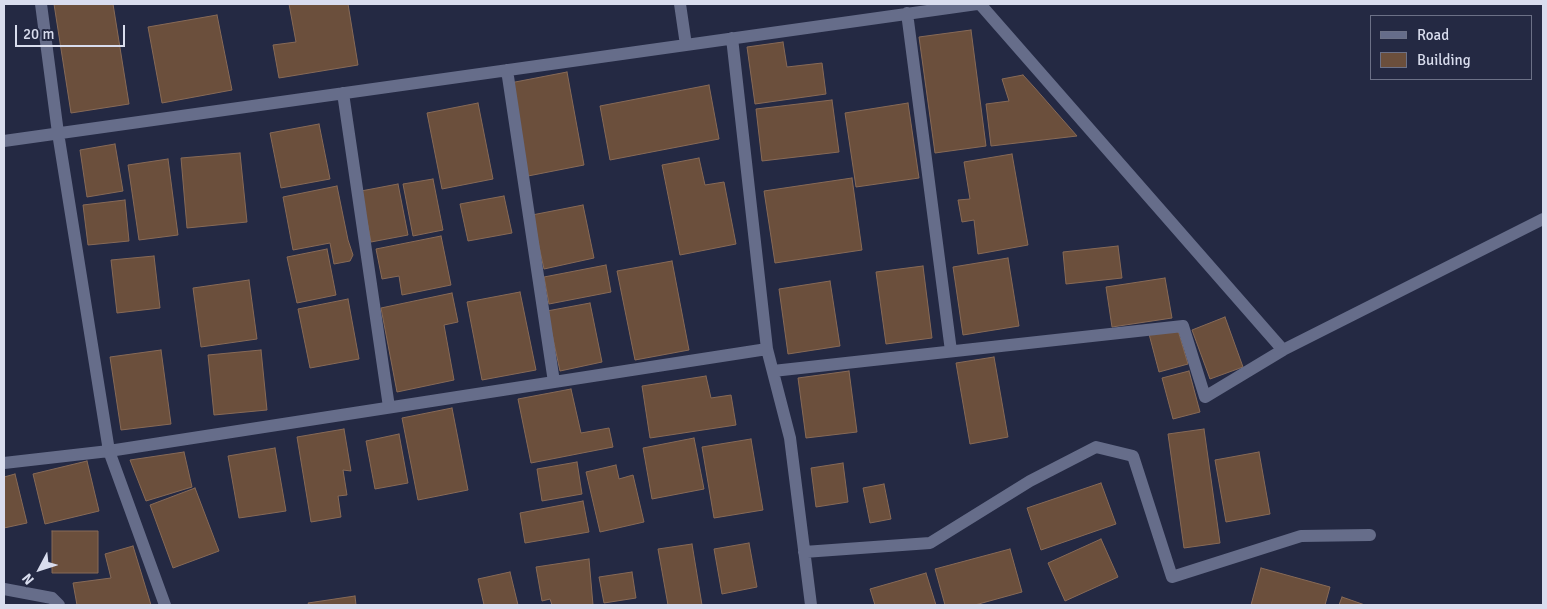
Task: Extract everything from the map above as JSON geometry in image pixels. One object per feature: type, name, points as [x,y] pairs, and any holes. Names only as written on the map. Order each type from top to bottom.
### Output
[{"type":"street","points":[[41,4],[58,133],[109,451],[165,605]]},
{"type":"street","points":[[680,4],[686,45]]},
{"type":"street","points":[[4,141],[979,4],[1282,350]]},
{"type":"street","points":[[907,14],[951,352]]},
{"type":"street","points":[[732,38],[767,349],[790,438],[811,605]]},
{"type":"street","points":[[507,70],[554,382]]},
{"type":"street","points":[[343,93],[389,408]]},
{"type":"street","points":[[773,371],[1183,326],[1205,397],[1282,350],[1543,219]]},
{"type":"street","points":[[4,463],[109,451],[767,349]]},
{"type":"street","points":[[804,552],[930,543],[1030,481],[1096,447],[1133,456],[1172,577],[1301,536],[1370,535]]},
{"type":"street","points":[[4,589],[52,598],[59,605]]},
{"type":"building","points":[[54,4],[113,4],[129,104],[71,113]]},
{"type":"building","points":[[289,4],[348,4],[358,65],[279,78],[273,45],[296,42]]},
{"type":"building","points":[[217,15],[232,90],[162,103],[148,27]]},
{"type":"building","points":[[971,30],[986,146],[935,153],[919,37]]},
{"type":"building","points":[[783,42],[787,67],[822,63],[826,94],[755,104],[747,47]]},
{"type":"building","points":[[567,72],[584,165],[528,176],[510,83]]},
{"type":"building","points":[[1023,75],[1077,136],[991,146],[986,104],[1009,101],[1002,79]]},
{"type":"building","points":[[709,85],[719,139],[610,160],[600,106]]},
{"type":"building","points":[[832,100],[839,152],[762,161],[756,109]]},
{"type":"building","points":[[478,103],[493,179],[442,189],[427,113]]},
{"type":"building","points":[[908,103],[919,178],[856,187],[845,113]]},
{"type":"building","points":[[319,124],[330,179],[281,188],[270,133]]},
{"type":"building","points":[[115,144],[123,191],[87,197],[80,150]]},
{"type":"building","points":[[240,153],[247,222],[187,228],[181,158]]},
{"type":"building","points":[[1012,154],[1028,245],[978,254],[974,220],[962,222],[958,200],[970,199],[964,162]]},
{"type":"building","points":[[699,158],[705,185],[724,182],[736,244],[680,255],[662,165]]},
{"type":"building","points":[[168,159],[178,235],[139,240],[128,165]]},
{"type":"building","points":[[852,178],[862,250],[775,263],[764,191]]},
{"type":"building","points":[[433,179],[443,230],[413,236],[403,184]]},
{"type":"building","points":[[398,184],[408,235],[371,242],[361,191]]},
{"type":"building","points":[[337,186],[353,255],[350,261],[334,264],[330,243],[293,250],[283,197]]},
{"type":"building","points":[[504,196],[512,233],[468,241],[460,204]]},
{"type":"building","points":[[125,200],[129,241],[88,245],[83,205]]},
{"type":"building","points":[[583,205],[594,258],[544,269],[532,215]]},
{"type":"building","points":[[441,236],[451,285],[402,295],[399,276],[382,279],[376,249]]},
{"type":"building","points":[[1118,246],[1122,278],[1066,284],[1063,252]]},
{"type":"building","points":[[327,249],[336,295],[297,303],[287,257]]},
{"type":"building","points":[[154,256],[160,308],[117,313],[111,260]]},
{"type":"building","points":[[1008,258],[1019,326],[963,335],[953,267]]},
{"type":"building","points":[[672,261],[689,350],[635,360],[617,271]]},
{"type":"building","points":[[606,265],[611,292],[549,304],[544,277]]},
{"type":"building","points":[[923,266],[932,338],[886,344],[876,272]]},
{"type":"building","points":[[1165,278],[1172,318],[1112,327],[1106,287]]},
{"type":"building","points":[[249,280],[257,339],[201,347],[193,288]]},
{"type":"building","points":[[830,281],[840,346],[788,354],[779,289]]},
{"type":"building","points":[[520,292],[536,370],[482,380],[467,302]]},
{"type":"building","points":[[452,293],[458,322],[444,325],[454,380],[397,392],[381,308]]},
{"type":"building","points":[[348,299],[359,359],[310,368],[298,309]]},
{"type":"building","points":[[590,303],[602,362],[560,371],[547,311]]},
{"type":"building","points":[[1225,317],[1243,367],[1210,379],[1192,330]]},
{"type":"building","points":[[1177,327],[1188,364],[1159,372],[1149,334]]},
{"type":"building","points":[[161,350],[171,424],[121,430],[110,357]]},
{"type":"building","points":[[261,350],[267,410],[214,415],[208,355]]},
{"type":"building","points":[[994,357],[1008,437],[970,444],[956,363]]},
{"type":"building","points":[[849,371],[857,432],[806,438],[798,378]]},
{"type":"building","points":[[1189,371],[1200,412],[1173,419],[1162,378]]},
{"type":"building","points":[[706,376],[711,398],[731,395],[736,425],[650,438],[642,386]]},
{"type":"building","points":[[571,389],[581,433],[609,428],[613,447],[531,463],[518,399]]},
{"type":"building","points":[[452,408],[468,490],[418,500],[402,418]]},
{"type":"building","points":[[344,429],[351,471],[343,470],[347,495],[338,496],[341,517],[311,522],[297,437]]},
{"type":"building","points":[[1204,429],[1220,543],[1184,548],[1168,434]]},
{"type":"building","points":[[399,434],[408,483],[375,489],[366,441]]},
{"type":"building","points":[[694,438],[704,489],[652,499],[643,448]]},
{"type":"building","points":[[751,439],[763,510],[714,518],[702,447]]},
{"type":"building","points":[[275,448],[286,511],[239,518],[228,456]]},
{"type":"building","points":[[184,452],[192,487],[146,501],[130,460]]},
{"type":"building","points":[[1259,452],[1270,514],[1226,522],[1215,460]]},
{"type":"building","points":[[87,461],[99,511],[45,524],[33,474]]},
{"type":"building","points":[[577,462],[582,494],[542,501],[537,469]]},
{"type":"building","points":[[843,463],[848,502],[816,507],[811,468]]},
{"type":"building","points":[[616,465],[619,479],[633,475],[644,522],[600,532],[586,472]]},
{"type":"building","points":[[15,474],[27,523],[4,528],[4,477]]},
{"type":"building","points":[[1101,483],[1116,524],[1041,550],[1027,508]]},
{"type":"building","points":[[884,484],[891,519],[870,523],[863,488]]},
{"type":"building","points":[[195,488],[219,551],[173,568],[150,505]]},
{"type":"building","points":[[583,501],[589,532],[525,543],[520,513]]},
{"type":"building","points":[[52,531],[98,531],[98,573],[52,573]]},
{"type":"building","points":[[1101,539],[1118,577],[1065,601],[1048,563]]},
{"type":"building","points":[[749,543],[757,587],[722,594],[714,549]]},
{"type":"building","points":[[692,544],[702,605],[668,605],[658,549]]},
{"type":"building","points":[[133,546],[151,605],[77,605],[73,583],[111,578],[105,554]]},
{"type":"building","points":[[1010,549],[1022,592],[975,605],[945,605],[935,569]]},
{"type":"building","points":[[589,559],[593,605],[552,605],[550,599],[542,601],[536,567]]},
{"type":"building","points":[[1261,568],[1330,587],[1325,605],[1251,605]]},
{"type":"building","points":[[510,572],[518,605],[484,605],[478,579]]},
{"type":"building","points":[[632,572],[636,598],[604,603],[599,577]]},
{"type":"building","points":[[926,573],[936,605],[875,605],[870,589]]},
{"type":"building","points":[[355,596],[356,605],[309,605],[308,603]]},
{"type":"building","points":[[1342,597],[1365,605],[1339,605]]}]
